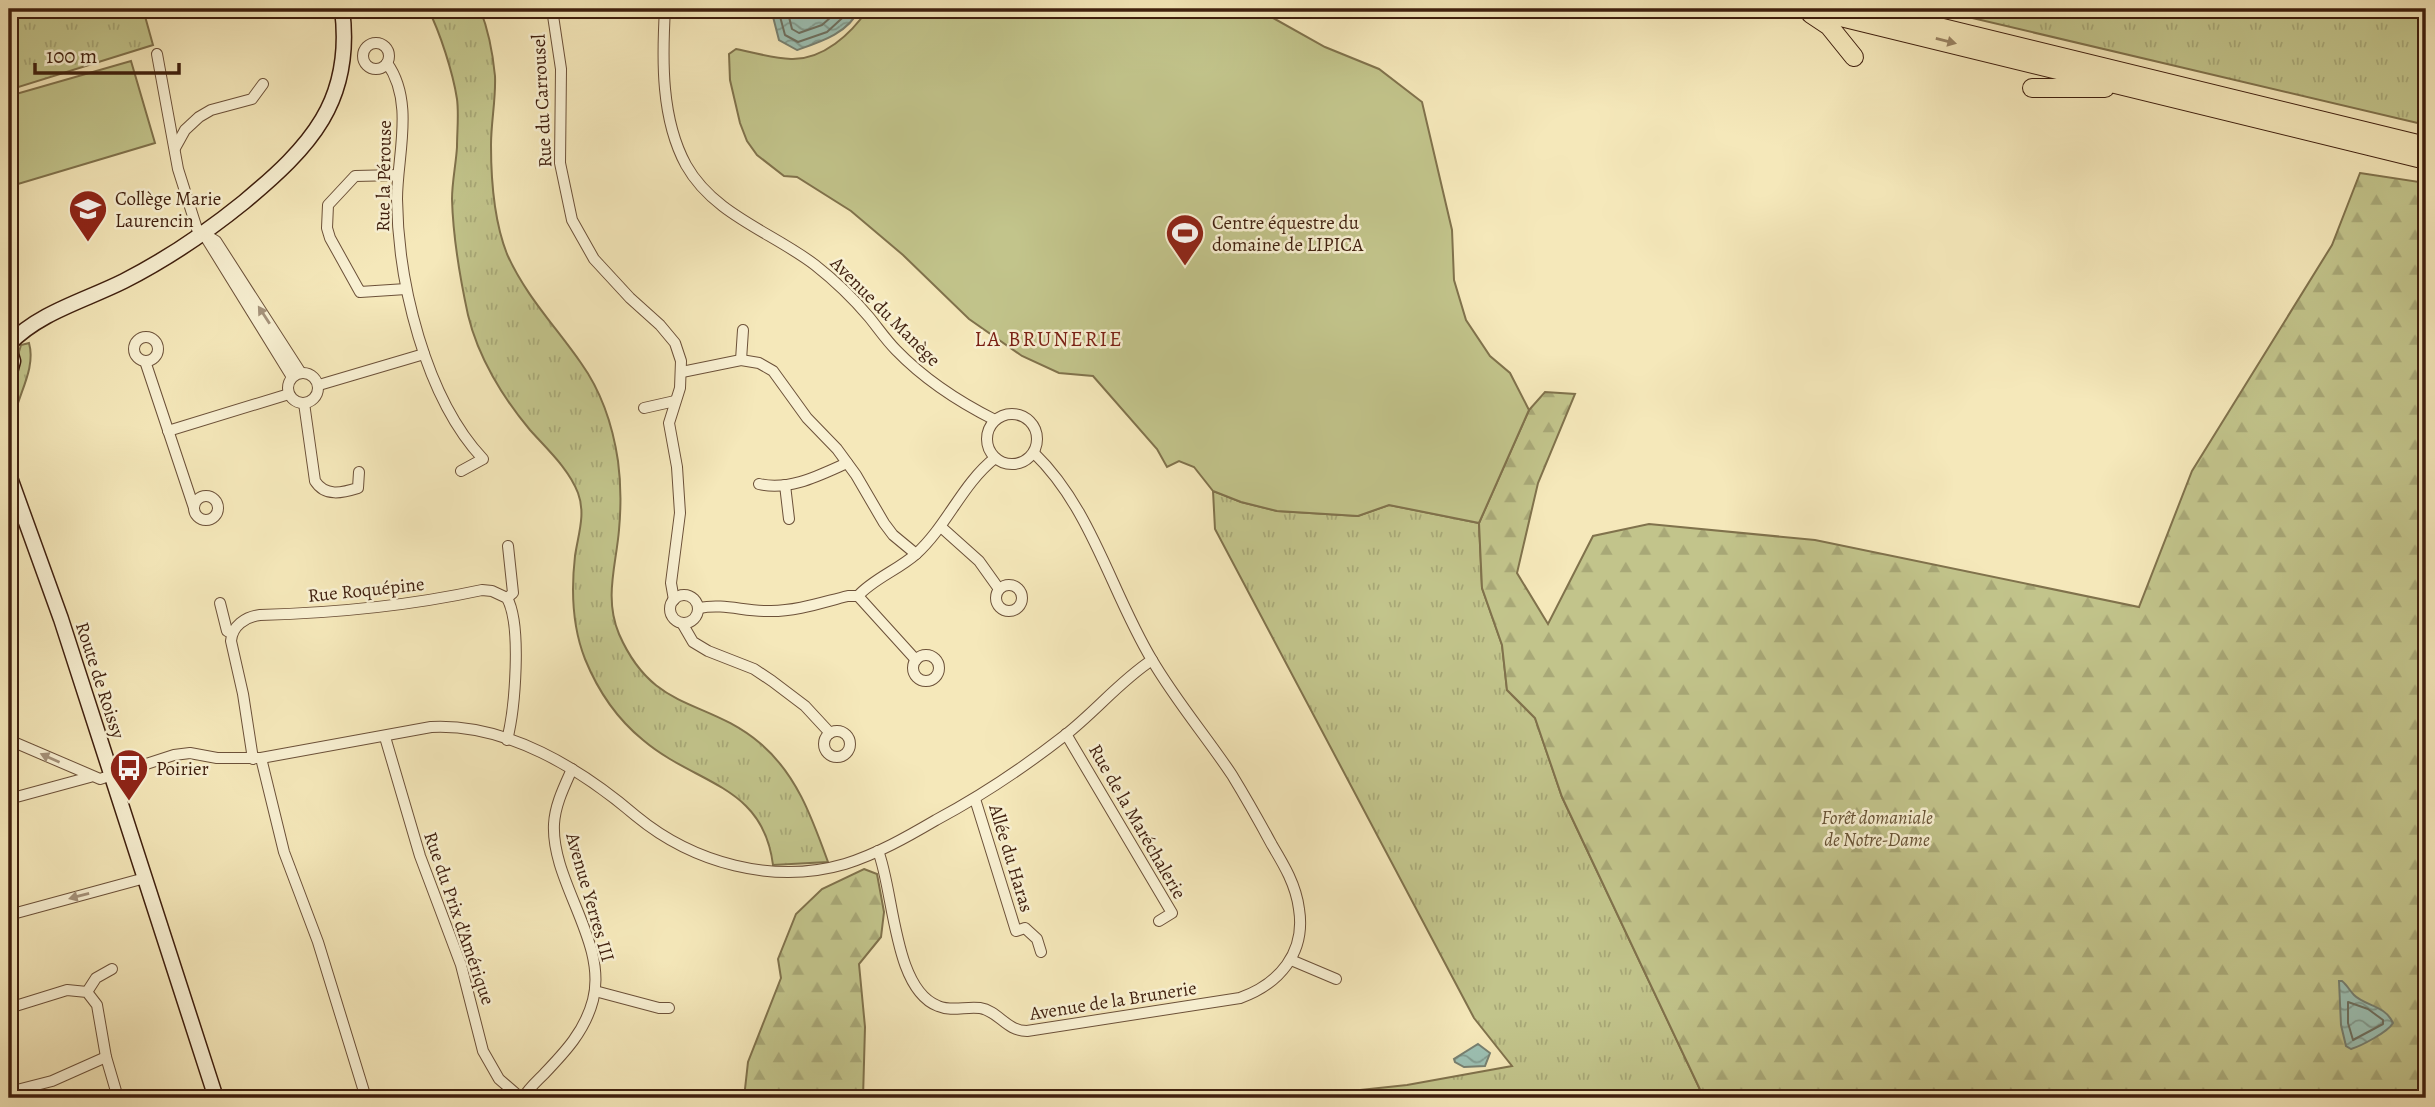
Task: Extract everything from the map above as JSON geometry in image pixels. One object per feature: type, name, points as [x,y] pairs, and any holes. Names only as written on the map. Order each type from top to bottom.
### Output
[{"type":"highway","points":[[1802,9],[1829,26],[1854,57]]},
{"type":"highway","points":[[1808,9],[2426,160]]},
{"type":"highway","points":[[1865,9],[2426,146]]},
{"type":"highway","points":[[2032,88],[2135,88]]},
{"type":"main road","points":[[9,376],[13,361],[9,346],[36,321],[132,276],[203,233],[291,162],[321,122],[334,94],[342,62],[342,9]]},
{"type":"main road","name":"Route de Roissy","points":[[9,475],[61,618],[216,1098]]},
{"type":"street","name":"Rue du Carrousel","points":[[552,9],[561,69],[560,163],[572,220],[594,258],[630,298],[660,324],[675,343],[682,372]]},
{"type":"street","name":"Avenue du Manège","points":[[665,9],[668,110],[676,142],[693,176],[727,211],[787,245],[816,266],[853,300],[895,349],[919,371],[939,387],[995,420]]},
{"type":"street","points":[[157,54],[178,169],[197,229],[216,241],[296,375]]},
{"type":"street","name":"Rue la Pérouse","points":[[387,63],[395,74],[402,113],[398,225],[413,321],[435,380],[458,425],[472,448],[483,459],[461,471]]},
{"type":"street","points":[[175,148],[185,130],[211,110],[252,99],[263,84]]},
{"type":"street","points":[[169,125],[185,130]]},
{"type":"street","points":[[398,175],[355,176],[328,205],[327,228],[360,292],[406,289]]},
{"type":"street","points":[[741,360],[743,330]]},
{"type":"street","points":[[319,385],[424,354]]},
{"type":"street","points":[[674,600],[671,583],[680,513],[677,467],[669,423],[682,372],[741,360],[760,363],[774,371],[807,418],[837,449],[893,535],[916,554]]},
{"type":"street","points":[[145,361],[194,508]]},
{"type":"street","points":[[296,375],[314,377],[319,385],[314,400],[304,403],[295,401],[289,394],[288,385],[296,375]]},
{"type":"street","points":[[168,431],[289,394]]},
{"type":"street","points":[[644,408],[674,401]]},
{"type":"street","points":[[304,403],[314,481],[319,488],[328,493],[358,488],[359,472]]},
{"type":"street","points":[[1009,413],[1024,416],[1031,421],[1038,436],[1034,453],[1020,463],[1012,464],[995,458],[990,451],[987,435],[995,420],[1009,413]]},
{"type":"street","name":"Avenue de la Brunerie","points":[[878,851],[883,863],[902,953],[919,994],[944,1008],[987,1010],[1016,1030],[1033,1030],[1240,998],[1266,987],[1291,960],[1300,934],[1300,915],[1298,901],[1287,872],[1245,797],[1182,708],[1152,660],[1121,602],[1096,542],[1069,494],[1050,468],[1034,453]]},
{"type":"street","points":[[699,608],[718,604],[756,611],[782,611],[858,596],[916,554],[941,527],[978,474],[995,458]]},
{"type":"street","points":[[759,484],[785,485],[820,475],[847,463]]},
{"type":"street","points":[[785,485],[789,519]]},
{"type":"street","points":[[941,527],[979,561],[999,589]]},
{"type":"street","points":[[507,740],[515,658],[513,614],[507,598],[513,593],[508,547]]},
{"type":"street","name":"Rue Roquépine","points":[[232,633],[251,616],[368,609],[417,603],[482,590],[507,598]]},
{"type":"street","points":[[699,608],[691,597],[682,595],[674,600],[670,607],[671,614],[682,624],[693,642],[772,681],[805,706],[830,733]]},
{"type":"street","points":[[858,596],[916,660]]},
{"type":"street","points":[[220,603],[227,631],[232,633],[231,641],[257,758],[284,852],[318,942],[366,1098]]},
{"type":"street","points":[[682,624],[694,620],[699,608]]},
{"type":"street","points":[[9,740],[90,777],[100,779],[182,754],[257,758],[431,727],[475,730],[541,753],[572,769],[667,838],[704,856],[764,871],[809,871],[845,864],[878,851],[975,799],[1066,734],[1136,670],[1152,660]]},
{"type":"street","name":"Rue de la Maréchalerie","points":[[1066,734],[1172,913],[1159,921]]},
{"type":"street","name":"Rue du Prix d'Amérique","points":[[385,737],[420,856],[461,965],[483,1051],[499,1079],[522,1098]]},
{"type":"street","name":"Avenue Yerres III","points":[[522,1098],[580,1033],[595,991],[592,956],[557,858],[554,841],[556,808],[572,769]]},
{"type":"street","points":[[9,799],[90,777]]},
{"type":"street","name":"Allée du Haras","points":[[975,799],[1016,931],[1025,929],[1037,939],[1041,952]]},
{"type":"street","points":[[9,915],[145,878]]},
{"type":"street","points":[[1291,960],[1336,979]]},
{"type":"street","points":[[87,992],[96,978],[112,969]]},
{"type":"street","points":[[9,1008],[67,990],[87,992],[97,1005],[106,1058],[118,1098]]},
{"type":"street","points":[[595,991],[659,1008],[669,1008]]},
{"type":"street","points":[[9,1093],[52,1081],[106,1058]]},
{"type":"green space","points":[[9,9],[143,9],[153,45],[9,90]]},
{"type":"green space","points":[[428,9],[480,9],[490,42],[495,76],[491,136],[492,172],[496,214],[507,254],[541,310],[588,374],[600,397],[613,435],[618,461],[620,504],[612,608],[619,634],[633,660],[648,678],[665,692],[741,729],[774,756],[802,798],[828,862],[773,865],[767,838],[756,818],[741,802],[724,789],[663,755],[633,732],[616,713],[590,671],[577,634],[573,595],[581,517],[578,493],[563,468],[501,391],[478,346],[468,315],[457,257],[453,213],[457,99],[446,53]]},
{"type":"green space","name":"Centre équestre du domaine de LIPICA","points":[[868,9],[1257,9],[1325,47],[1379,69],[1422,102],[1452,230],[1454,280],[1466,320],[1490,356],[1510,373],[1529,410],[1479,523],[1389,505],[1358,516],[1277,511],[1241,502],[1213,491],[1194,467],[1179,461],[1167,467],[1157,449],[1093,376],[1059,373],[1022,356],[969,319],[903,255],[851,211],[797,177],[784,176],[757,155],[747,141],[740,123],[730,80],[729,54],[736,49],[791,59],[814,55],[845,36]]},
{"type":"green space","points":[[1934,9],[2426,9],[2426,125]]},
{"type":"green space","points":[[131,61],[155,143],[18,184],[9,153],[9,96]]},
{"type":"green space","name":"Forêt domaniale de Notre-Dame","points":[[2360,173],[2426,183],[2426,1098],[1704,1098],[1562,797],[1535,718],[1507,690],[1502,645],[1482,588],[1479,523],[1529,410],[1545,392],[1575,394],[1538,483],[1517,573],[1548,624],[1593,536],[1649,524],[1815,540],[2139,607],[2192,471],[2332,245]]},
{"type":"green space","points":[[29,343],[29,371],[14,417],[11,417],[10,389],[16,374],[18,355],[21,345]]},
{"type":"green space","points":[[1213,491],[1241,502],[1277,511],[1358,516],[1389,505],[1479,523],[1482,588],[1502,645],[1507,690],[1535,718],[1562,797],[1704,1098],[1285,1098],[1407,1085],[1512,1066],[1474,1018],[1215,529]]},
{"type":"green space","points":[[864,869],[877,874],[884,912],[881,937],[859,964],[865,1027],[863,1098],[744,1098],[748,1062],[781,978],[778,959],[796,914],[822,889]]},
{"type":"water","points":[[771,9],[859,9],[841,30],[797,50],[779,40]]},
{"type":"water","points":[[2339,981],[2359,999],[2380,1009],[2393,1023],[2380,1034],[2351,1049],[2346,1046],[2341,1025]]},
{"type":"water","points":[[1478,1044],[1490,1053],[1485,1066],[1464,1067],[1455,1062],[1454,1059]]},
{"type":"place","name":"Collège Marie Laurencin","points":[[88,243]]},
{"type":"place","name":"Centre équestre du domaine de LIPICA","points":[[1185,267]]},
{"type":"place","name":"Poirier","points":[[129,802]]},
{"type":"district","name":"LA BRUNERIE","points":[[1049,339]]}]
